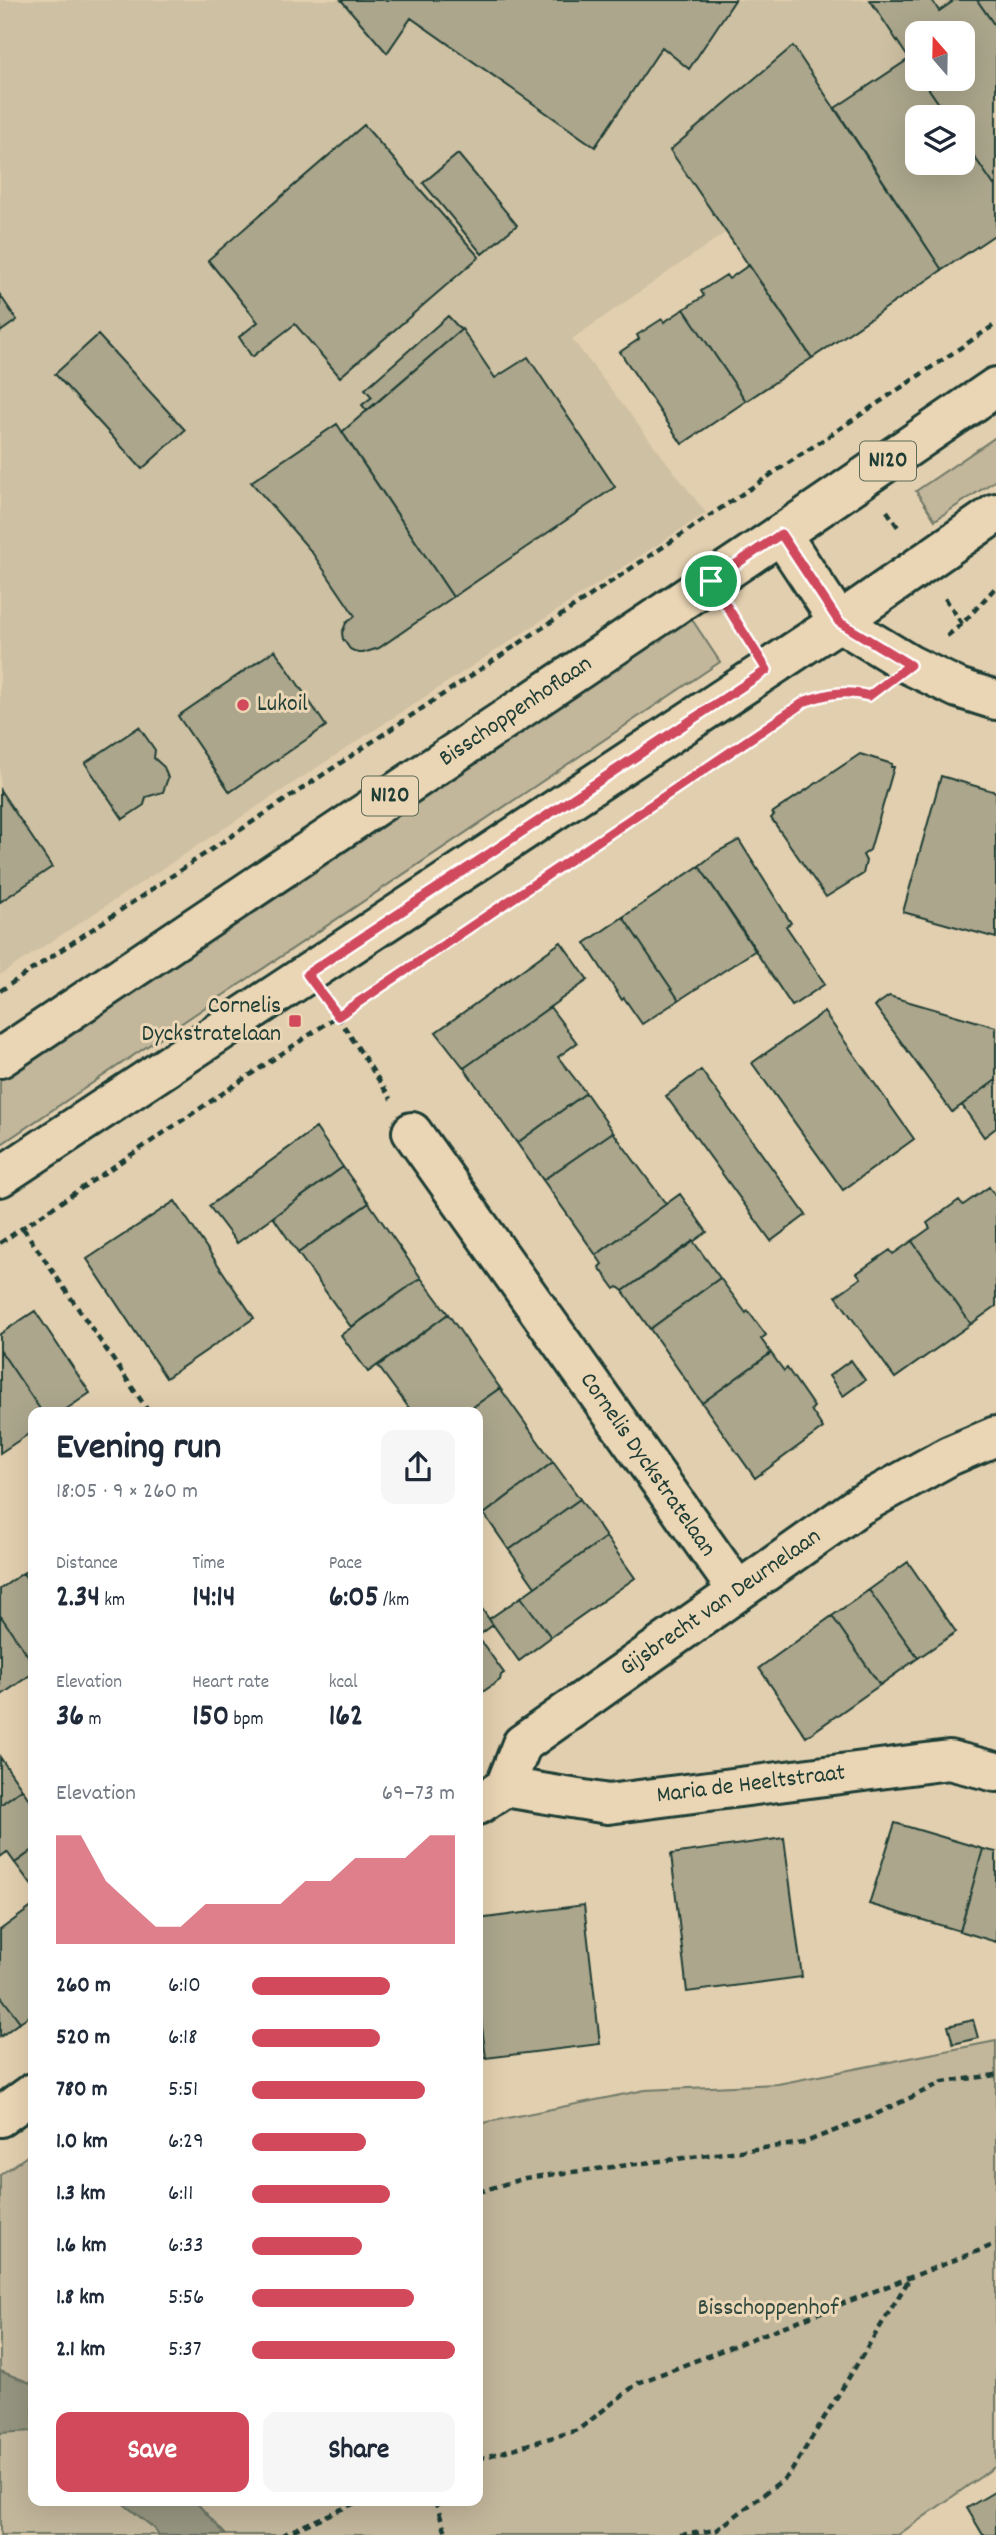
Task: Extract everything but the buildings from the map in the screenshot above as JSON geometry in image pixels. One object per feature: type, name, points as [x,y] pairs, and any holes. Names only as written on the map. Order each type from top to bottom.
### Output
[{"type":"main road","name":"Bisschoppenhoflaan","points":[[0,1058],[996,387]]},
{"type":"main road","points":[[0,1177],[839,622],[996,513]]},
{"type":"main road","points":[[781,534],[839,622],[910,665],[958,688],[996,700]]},
{"type":"main road","name":"Cornelis Dyckstratelaan","points":[[412,1132],[738,1591]]},
{"type":"main road","name":"Gijsbrecht van Deurnelaan","points":[[491,1796],[522,1744],[860,1505],[949,1457],[996,1436]]},
{"type":"main road","name":"Maria de Heeltstraat","points":[[491,1796],[608,1804],[949,1760],[996,1773]]},
{"type":"main road","points":[[0,2117],[28,2097]]},
{"type":"path","points":[[0,991],[996,324]]},
{"type":"path","points":[[682,534],[793,709]]},
{"type":"path","points":[[0,1243],[793,709],[828,693],[850,691],[869,696],[962,624],[996,587]]},
{"type":"path","points":[[307,974],[338,1016],[412,1132]]},
{"type":"path","points":[[23,1227],[146,1407]]},
{"type":"path","points":[[483,2191],[525,2178],[803,2143],[870,2117],[943,2082],[996,2075]]},
{"type":"path","points":[[483,2458],[578,2430],[638,2383],[996,2244]]},
{"type":"path","points":[[680,2535],[717,2530],[789,2475],[911,2277]]},
{"type":"path","points":[[282,2535],[349,2506]]},
{"type":"path","points":[[437,2506],[447,2535]]},
{"type":"shaded area","points":[[0,0],[996,0],[996,44],[975,37],[975,21],[905,21],[905,91],[929,91],[572,339],[706,513],[0,975]]},
{"type":"shaded area","points":[[0,2371],[28,2382],[28,2431],[0,2433]]},
{"type":"shaded area","points":[[126,2506],[200,2506],[226,2535],[159,2535]]},
{"type":"green space","points":[[996,437],[996,480],[935,520],[916,491]]},
{"type":"green space","points":[[691,618],[720,662],[0,1145],[0,1080]]},
{"type":"green space","name":"Bisschoppenhof","points":[[996,2041],[996,2466],[898,2535],[0,2535],[0,2175],[28,2155],[28,2506],[483,2506],[483,2123],[645,2090],[778,2084]]},
{"type":"place","name":"Lukoil","points":[[243,705]]},
{"type":"place","name":"Cornelis Dyckstratelaan","points":[[295,1021]]},
{"type":"route","points":[[781,534],[839,622],[910,665],[869,696],[850,691],[828,693],[806,701],[338,1016],[307,974],[767,670],[711,581],[781,534]]}]
